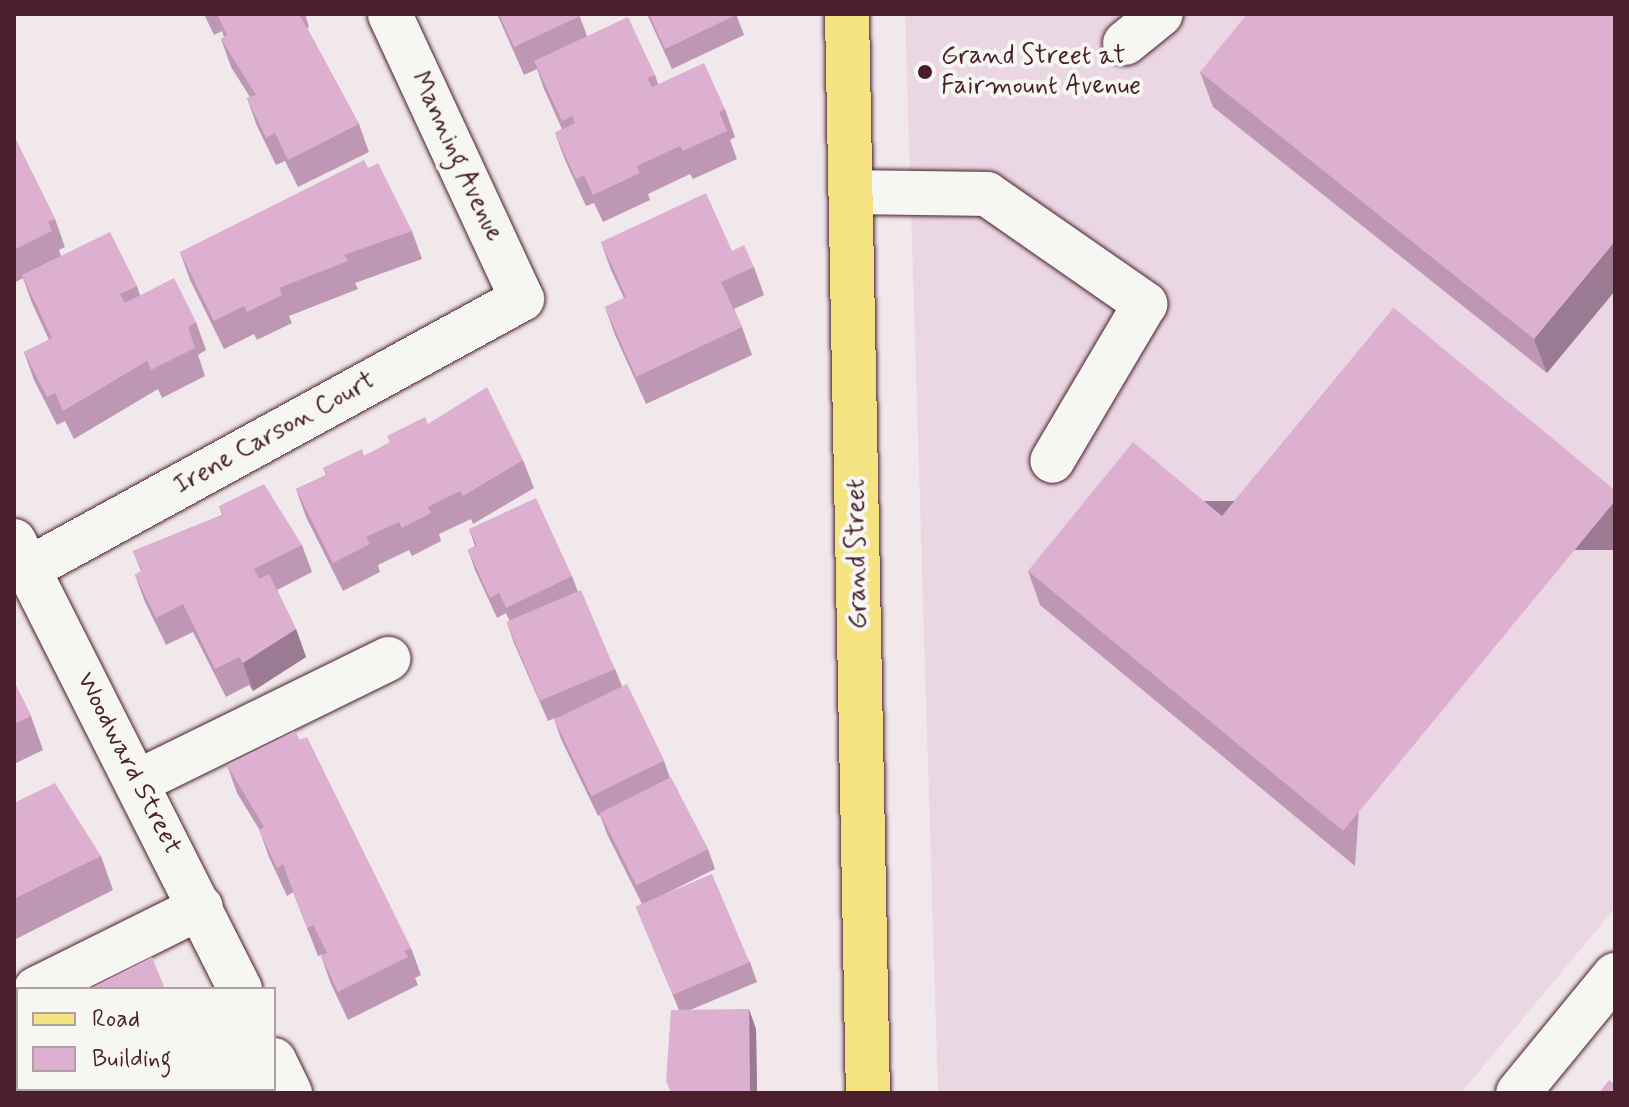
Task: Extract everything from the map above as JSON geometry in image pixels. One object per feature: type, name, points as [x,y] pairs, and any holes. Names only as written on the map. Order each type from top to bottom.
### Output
[{"type":"main road","name":"Grand Street","points":[[847,14],[868,1093]]},
{"type":"street","name":"Manning Avenue","points":[[390,14],[522,299]]},
{"type":"street","points":[[1125,43],[1161,14]]},
{"type":"street","points":[[851,192],[987,194],[1145,304],[1052,461]]},
{"type":"street","name":"Irene Carson Court","points":[[21,555],[522,299]]},
{"type":"street","name":"Woodward Street","points":[[21,555],[239,987]]},
{"type":"street","points":[[137,782],[388,659]]},
{"type":"street","points":[[40,987],[201,907]]},
{"type":"street","points":[[1518,1093],[1615,975]]},
{"type":"street","points":[[276,1064],[290,1093]]},
{"type":"shaded area","points":[[905,14],[1615,14],[1615,908],[1461,1093],[938,1093]]},
{"type":"building","points":[[217,14],[299,14],[359,124],[288,160],[275,133],[266,138],[247,98],[256,95],[221,39],[227,35]]},
{"type":"building","points":[[499,14],[579,14],[580,16],[514,47]]},
{"type":"building","points":[[649,14],[736,14],[736,15],[665,49]]},
{"type":"building","points":[[1247,14],[1615,14],[1615,241],[1534,339],[1200,72]]},
{"type":"building","points":[[628,17],[655,75],[647,78],[652,87],[704,63],[725,109],[719,112],[727,131],[683,151],[680,146],[637,166],[640,173],[593,195],[584,175],[576,179],[555,133],[575,123],[572,116],[562,121],[534,61]]},
{"type":"building","points":[[14,136],[55,219],[48,222],[52,231],[14,250]]},
{"type":"building","points":[[364,160],[368,168],[378,163],[412,231],[344,255],[348,261],[279,288],[282,295],[247,312],[244,306],[214,321],[180,252]]},
{"type":"building","points":[[706,193],[732,251],[744,245],[754,267],[721,282],[742,327],[636,377],[605,307],[626,297],[601,242]]},
{"type":"building","points":[[110,232],[137,286],[120,294],[125,303],[174,278],[196,322],[188,327],[195,348],[151,370],[147,361],[63,411],[55,393],[47,397],[24,352],[52,338],[22,275]]},
{"type":"building","points":[[1394,308],[1615,490],[1615,501],[1343,831],[1028,571],[1133,442],[1222,516]]},
{"type":"building","points":[[487,387],[523,460],[463,496],[460,491],[428,507],[431,513],[402,528],[399,522],[366,537],[370,544],[333,563],[296,489],[327,475],[323,468],[362,449],[364,456],[390,442],[387,436],[425,417],[428,424]]},
{"type":"building","points":[[264,484],[302,545],[254,569],[259,579],[269,574],[296,629],[243,663],[239,657],[215,669],[183,604],[156,618],[135,575],[142,570],[133,551],[223,515],[219,506]]},
{"type":"building","points":[[536,498],[572,576],[506,608],[499,593],[490,598],[468,550],[477,546],[469,529]]},
{"type":"building","points":[[581,590],[615,669],[540,701],[506,622]]},
{"type":"building","points":[[14,682],[31,716],[14,724]]},
{"type":"building","points":[[627,684],[664,760],[591,796],[554,720]]},
{"type":"building","points":[[295,731],[300,740],[307,737],[411,948],[404,951],[408,957],[338,992],[321,956],[327,953],[313,925],[307,928],[283,864],[277,868],[259,830],[264,827],[227,765]]},
{"type":"building","points":[[671,777],[708,849],[636,885],[600,813]]},
{"type":"building","points":[[55,783],[101,856],[14,899],[14,803]]},
{"type":"building","points":[[712,874],[750,962],[673,995],[636,906]]},
{"type":"building","points":[[152,957],[164,987],[93,987]]},
{"type":"building","points":[[749,1009],[750,1093],[671,1093],[666,1081],[671,1010]]},
{"type":"building","points":[[14,1026],[16,1091],[78,1091],[14,1093]]},
{"type":"building","points":[[1609,1080],[1615,1085],[1615,1093],[1599,1093]]},
{"type":"place","name":"Grand Street at Fairmount Avenue","points":[[925,72]]}]
